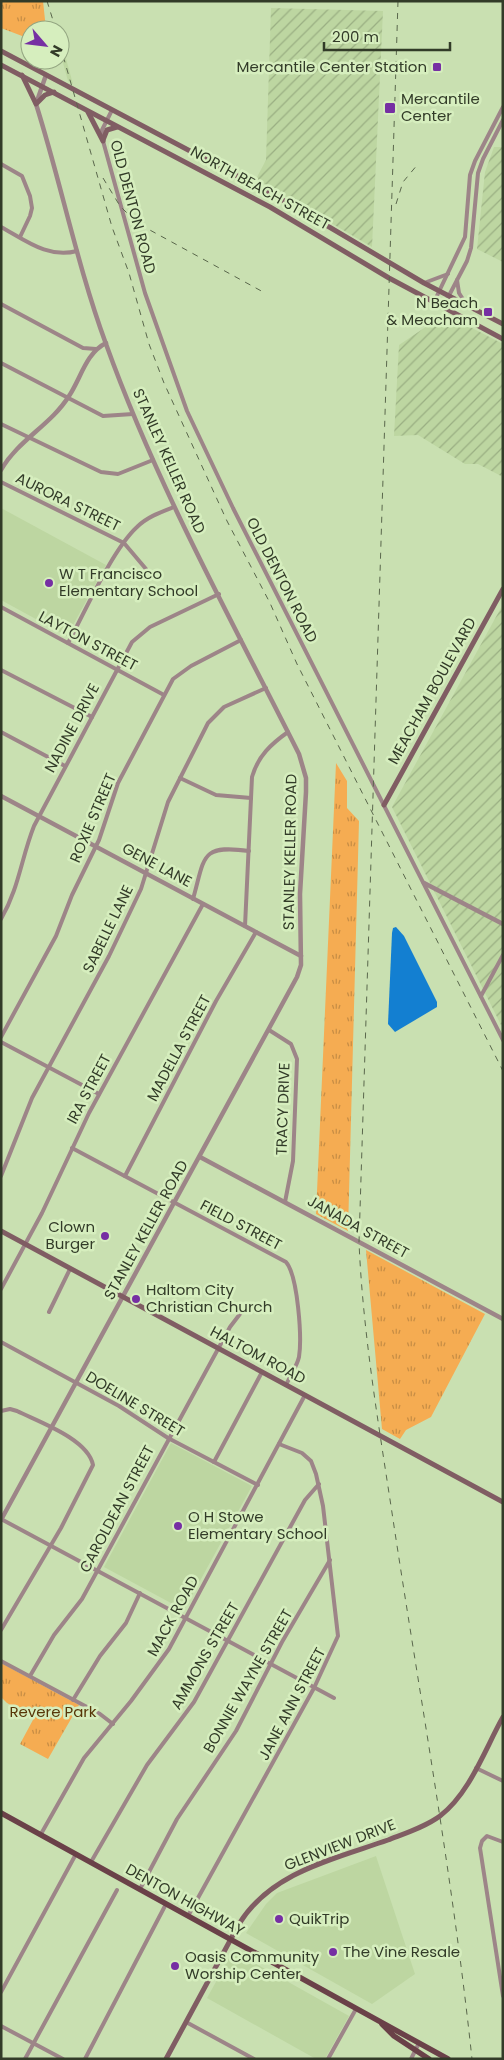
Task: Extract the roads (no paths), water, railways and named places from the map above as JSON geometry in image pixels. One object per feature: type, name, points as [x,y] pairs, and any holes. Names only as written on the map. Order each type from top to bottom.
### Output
[{"type":"main road","name":"NORTH BEACH STREET","points":[[1,51],[292,205],[424,283],[502,324]]},
{"type":"main road","name":"NORTH BEACH STREET","points":[[1,65],[286,216],[434,302],[503,339]]},
{"type":"main road","points":[[22,75],[36,104],[45,95],[54,92]]},
{"type":"main road","points":[[86,110],[95,123],[103,141]]},
{"type":"main road","points":[[103,141],[107,130],[118,127]]},
{"type":"main road","points":[[210,175],[216,164]]},
{"type":"main road","points":[[286,216],[292,205]]},
{"type":"main road","points":[[495,335],[502,324]]},
{"type":"main road","name":"MEACHAM BOULEVARD","points":[[384,805],[503,590]]},
{"type":"main road","name":"HALTOM ROAD","points":[[1,1231],[503,1502]]},
{"type":"main road","name":"GLENVIEW DRIVE","points":[[166,2059],[231,1940],[253,1904],[274,1885],[287,1877],[418,1829],[450,1808],[476,1768],[503,1717]]},
{"type":"main road","name":"DENTON HIGHWAY","points":[[1,1812],[448,2059]]},
{"type":"main road","name":"DENTON HIGHWAY","points":[[382,2024],[390,2033],[429,2059]]},
{"type":"street","points":[[36,104],[46,74]]},
{"type":"street","name":"STANLEY KELLER ROAD","points":[[1,1519],[176,1203],[297,977],[301,956],[300,894],[306,778],[299,754],[174,507],[133,414],[106,343],[77,252],[36,104]]},
{"type":"street","points":[[434,302],[465,237],[470,176],[479,152],[503,107]]},
{"type":"street","name":"OLD DENTON ROAD","points":[[112,110],[102,130],[103,141],[145,293],[187,411],[234,508],[503,1040]]},
{"type":"street","points":[[443,307],[471,248],[478,173],[482,159],[503,120]]},
{"type":"street","points":[[1,164],[22,176],[30,196],[32,208],[20,237]]},
{"type":"street","points":[[1,227],[35,246],[57,254],[77,252]]},
{"type":"street","points":[[424,283],[448,274]]},
{"type":"street","points":[[457,280],[459,293],[467,305]]},
{"type":"street","points":[[1,304],[83,348],[96,348],[106,343]]},
{"type":"street","points":[[1,470],[18,447],[68,398],[96,348]]},
{"type":"street","points":[[1,363],[104,416],[133,414]]},
{"type":"street","points":[[1,424],[101,472],[118,474],[153,460]]},
{"type":"street","name":"AURORA STREET","points":[[1,482],[124,543]]},
{"type":"street","points":[[68,643],[124,543],[142,523],[174,507]]},
{"type":"street","points":[[124,543],[146,569]]},
{"type":"street","name":"NADINE DRIVE","points":[[1,919],[18,885],[27,843],[39,816],[132,642],[142,632],[219,594]]},
{"type":"street","name":"LAYTON STREET","points":[[1,607],[164,695]]},
{"type":"street","name":"ROXIE STREET","points":[[1,1037],[56,936],[72,895],[96,846],[118,783],[176,675],[241,640]]},
{"type":"street","points":[[1,670],[92,717]]},
{"type":"street","name":"SABELLE LANE","points":[[1,1176],[28,1106],[109,956],[147,874],[165,809],[208,723],[227,704],[266,688]]},
{"type":"street","points":[[1,732],[65,766]]},
{"type":"street","points":[[245,926],[252,777],[259,759],[273,743],[288,732]]},
{"type":"street","points":[[180,778],[216,795],[251,798]]},
{"type":"street","name":"GENE LANE","points":[[1,796],[301,956]]},
{"type":"street","points":[[193,899],[203,863],[210,854],[226,848],[249,851]]},
{"type":"street","points":[[424,883],[503,924]]},
{"type":"street","name":"IRA STREET","points":[[1,1288],[42,1213],[98,1094],[203,904]]},
{"type":"street","name":"MADELLA STREET","points":[[124,1176],[216,1001],[256,932]]},
{"type":"street","points":[[481,996],[503,955]]},
{"type":"street","name":"TRACY DRIVE","points":[[269,1030],[291,1044],[297,1059],[293,1161],[285,1202]]},
{"type":"street","points":[[1,1042],[98,1094]]},
{"type":"street","name":"FIELD STREET","points":[[72,1148],[283,1260],[290,1267],[300,1348],[299,1359],[286,1384]]},
{"type":"street","name":"JANADA STREET","points":[[200,1157],[503,1319]]},
{"type":"street","points":[[49,1312],[70,1269]]},
{"type":"street","name":"CAROLDEAN STREET","points":[[30,1676],[54,1635],[82,1599],[230,1326],[243,1310]]},
{"type":"street","name":"DOELINE STREET","points":[[1,1342],[119,1406],[168,1438],[258,1485]]},
{"type":"street","points":[[214,1462],[262,1372]]},
{"type":"street","name":"MACK ROAD","points":[[41,1834],[84,1758],[159,1664],[186,1618],[305,1395]]},
{"type":"street","points":[[1,1411],[10,1409],[16,1411],[81,1444],[91,1456],[93,1465],[89,1477],[1,1630]]},
{"type":"street","name":"JANE ANN STREET","points":[[188,1916],[314,1688],[338,1636],[330,1560],[319,1484],[314,1467],[307,1457],[297,1450],[279,1444]]},
{"type":"street","name":"AMMONS STREET","points":[[91,1862],[147,1765],[194,1702],[305,1500],[319,1484]]},
{"type":"street","points":[[1,1519],[334,1698]]},
{"type":"street","name":"BONNIE WAYNE STREET","points":[[140,1889],[177,1819],[236,1731],[270,1664],[330,1560]]},
{"type":"street","points":[[74,1700],[100,1656],[126,1623],[140,1593]]},
{"type":"street","points":[[1,1661],[74,1700],[113,1724]]},
{"type":"street","points":[[476,1768],[503,1781]]},
{"type":"street","points":[[503,1842],[487,1836],[482,1841],[480,1848],[500,1963],[503,1996]]},
{"type":"street","points":[[1,1992],[76,1854]]},
{"type":"street","points":[[25,2059],[116,1890]]},
{"type":"street","points":[[85,2059],[166,1904]]},
{"type":"street","points":[[328,2059],[356,2009]]},
{"type":"street","points":[[186,2022],[254,2059]]},
{"type":"street","points":[[1,2026],[63,2059]]},
{"type":"street","points":[[411,2059],[420,2043]]},
{"type":"water","points":[[396,927],[404,936],[437,1002],[437,1007],[395,1032],[388,1024],[392,933],[393,928]]},
{"type":"railway","points":[[47,1],[53,20]]},
{"type":"railway","points":[[398,1],[359,1242],[364,1313],[373,1384],[456,1925],[472,2059]]},
{"type":"railway","points":[[67,70],[112,227],[129,273],[149,344],[164,383],[227,521],[270,603],[297,664],[503,1071]]},
{"type":"railway","points":[[396,204],[403,182],[418,164]]},
{"type":"railway","points":[[103,178],[120,206],[137,223],[265,293]]},
{"type":"place","name":"Mercantile Center Station","points":[[437,67]]},
{"type":"place","name":"Mercantile Center","points":[[390,108]]},
{"type":"place","name":"N Beach & Meacham","points":[[488,312]]},
{"type":"place","name":"W T Francisco Elementary School","points":[[49,583]]},
{"type":"place","name":"Clown Burger","points":[[105,1236]]},
{"type":"place","name":"Haltom City Christian Church","points":[[136,1299]]},
{"type":"place","name":"O H Stowe Elementary School","points":[[178,1526]]},
{"type":"place","name":"QuikTrip","points":[[279,1919]]},
{"type":"place","name":"The Vine Resale","points":[[333,1952]]},
{"type":"place","name":"Oasis Community Worship Center","points":[[175,1966]]},
{"type":"park label","name":"Revere Park","points":[[53,1712]]}]
